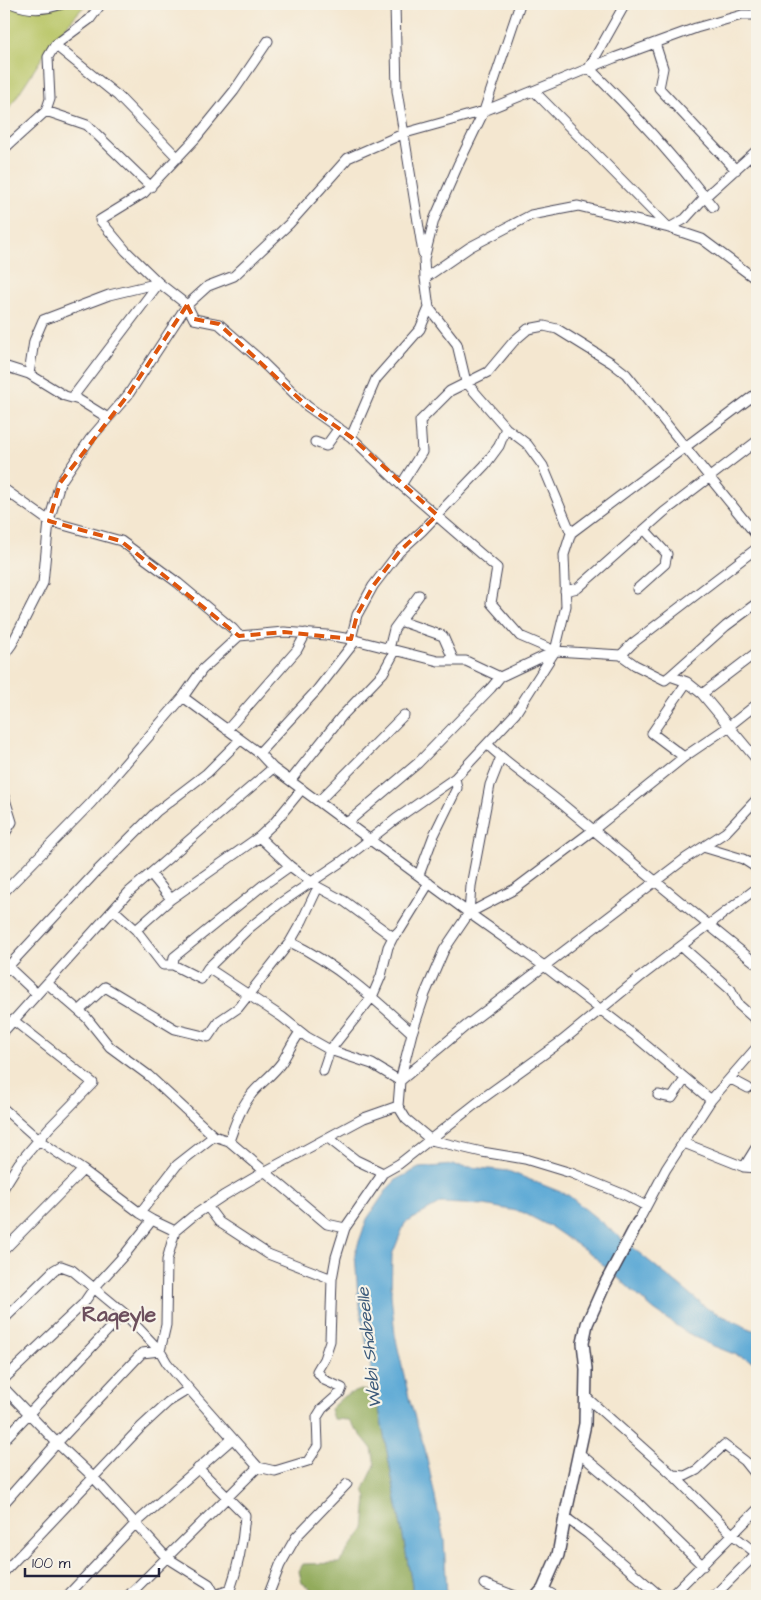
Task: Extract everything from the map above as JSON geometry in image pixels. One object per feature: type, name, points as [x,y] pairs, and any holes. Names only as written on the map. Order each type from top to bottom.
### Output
[{"type":"street","points":[[13,4],[26,9],[50,8],[62,4]]},
{"type":"street","points":[[4,149],[46,111],[50,100],[48,57],[56,45],[90,19],[102,4]]},
{"type":"street","points":[[394,4],[397,91],[424,258],[429,308],[457,344],[466,382],[506,428],[528,444],[543,466],[571,533]]},
{"type":"street","points":[[424,258],[434,220],[484,111],[520,4]]},
{"type":"street","points":[[589,68],[626,4]]},
{"type":"street","points":[[752,4],[757,9]]},
{"type":"street","points":[[4,655],[12,644],[43,583],[48,521],[60,482],[90,439],[128,395],[187,306],[208,286],[234,276],[289,224],[348,158],[405,133],[484,111],[589,68],[696,28],[742,15],[757,15]]},
{"type":"street","points":[[268,41],[234,91],[151,187],[144,194],[100,220],[126,251],[158,283],[187,306],[194,319],[220,324],[307,406],[351,437],[401,485],[497,568],[491,603],[520,636],[555,651],[621,656],[666,680],[726,626],[757,603]]},
{"type":"street","points":[[655,43],[663,68],[660,88],[736,170]]},
{"type":"street","points":[[56,45],[118,96],[178,158]]},
{"type":"street","points":[[589,68],[620,98],[699,188],[713,207]]},
{"type":"street","points":[[534,91],[669,228]]},
{"type":"street","points":[[46,111],[87,125],[151,187]]},
{"type":"street","points":[[669,228],[685,219],[705,197],[757,150]]},
{"type":"street","points":[[425,278],[470,248],[531,214],[578,206],[669,228],[702,239],[757,279]]},
{"type":"street","points":[[29,374],[34,341],[44,320],[109,295],[158,283]]},
{"type":"street","points":[[72,398],[158,283]]},
{"type":"street","points":[[351,437],[376,379],[420,329],[429,308]]},
{"type":"street","points":[[401,485],[422,452],[420,421],[450,391],[488,372],[514,341],[528,329],[544,326],[557,330],[612,363],[626,374],[757,536]]},
{"type":"street","points":[[4,366],[29,374],[65,396],[79,400],[108,418]]},
{"type":"street","points":[[114,910],[136,930],[164,965],[173,965],[201,979],[208,968],[248,929],[279,904],[314,884],[396,818],[455,778],[488,745],[515,714],[555,651],[566,606],[564,554],[571,533],[684,446],[757,393]]},
{"type":"street","points":[[315,442],[326,446],[338,428]]},
{"type":"street","points":[[259,753],[317,690],[353,640],[358,615],[373,586],[399,552],[422,531],[485,465],[499,446],[506,428]]},
{"type":"street","points":[[565,591],[578,588],[664,512],[757,441]]},
{"type":"street","points":[[4,489],[48,521],[121,541],[178,583],[239,636]]},
{"type":"street","points":[[637,589],[664,564],[667,554],[645,530]]},
{"type":"street","points":[[621,656],[633,643],[757,548]]},
{"type":"street","points":[[291,780],[342,716],[383,673],[392,650],[394,629],[419,595]]},
{"type":"street","points":[[400,621],[443,636],[454,661]]},
{"type":"street","points":[[4,892],[91,803],[183,697],[202,670],[239,636],[284,632],[306,633],[353,640],[438,662],[466,661],[500,676]]},
{"type":"street","points":[[227,730],[297,650],[306,633]]},
{"type":"street","points":[[348,822],[418,763],[491,688],[500,676],[555,651]]},
{"type":"street","points":[[702,694],[757,652]]},
{"type":"street","points":[[670,676],[687,682],[702,694],[728,727],[757,758]]},
{"type":"street","points":[[684,757],[652,733],[687,682]]},
{"type":"street","points":[[183,697],[259,753],[273,768],[602,1010],[636,1036],[711,1100]]},
{"type":"street","points":[[646,1206],[625,1195],[571,1173],[525,1159],[482,1152],[431,1140],[406,1119],[398,1106],[400,1081],[412,1033],[425,994],[444,950],[469,913],[515,889],[592,831],[684,757],[728,727],[757,704]]},
{"type":"street","points":[[319,801],[404,715]]},
{"type":"street","points":[[37,994],[5,967],[156,812],[207,773],[240,740]]},
{"type":"street","points":[[488,745],[501,758],[535,782],[592,831],[757,964]]},
{"type":"street","points":[[469,913],[471,886],[490,784],[501,758]]},
{"type":"street","points":[[4,1031],[48,984],[128,892],[273,768]]},
{"type":"street","points":[[419,875],[434,835],[458,788],[455,778]]},
{"type":"street","points":[[136,930],[171,899],[259,837],[274,823],[302,789]]},
{"type":"street","points":[[4,796],[12,822],[4,835]]},
{"type":"street","points":[[400,1081],[467,1025],[655,881],[726,832],[757,799]]},
{"type":"street","points":[[259,837],[290,866],[314,884],[344,901],[393,937]]},
{"type":"street","points":[[703,847],[743,859],[757,868]]},
{"type":"street","points":[[173,965],[174,957],[262,886],[290,866]]},
{"type":"street","points":[[151,874],[171,899]]},
{"type":"street","points":[[79,1011],[105,987],[176,1029],[208,1037],[219,1021],[238,1008],[249,996],[290,942],[302,922],[314,884]]},
{"type":"street","points":[[323,1071],[330,1050],[372,997],[381,976],[388,947],[393,937],[400,930],[429,884]]},
{"type":"street","points":[[4,1319],[54,1270],[61,1266],[72,1270],[124,1313],[160,1351],[188,1389],[258,1467],[275,1472],[308,1461],[318,1446],[317,1417],[322,1409],[340,1393],[342,1388],[324,1380],[317,1371],[324,1359],[330,1341],[332,1279],[336,1257],[345,1228],[383,1173],[399,1164],[483,1098],[562,1041],[639,978],[757,888]]},
{"type":"street","points":[[290,942],[312,953],[372,997],[412,1033]]},
{"type":"street","points":[[681,946],[731,990],[739,1004],[757,1021]]},
{"type":"street","points":[[208,968],[282,1017],[306,1037],[330,1050],[372,1064],[400,1081]]},
{"type":"street","points":[[48,984],[86,1017],[110,1047],[148,1075],[214,1136],[229,1141],[327,1224],[345,1228]]},
{"type":"street","points":[[4,1187],[19,1163],[40,1141],[49,1128],[92,1084],[13,1020]]},
{"type":"street","points":[[229,1141],[242,1107],[252,1094],[269,1078],[300,1032]]},
{"type":"street","points":[[555,1596],[540,1592],[558,1555],[564,1517],[580,1453],[585,1424],[586,1398],[586,1369],[582,1343],[587,1324],[604,1286],[666,1169],[711,1100],[731,1080],[757,1047]]},
{"type":"street","points":[[658,1095],[672,1098],[685,1079]]},
{"type":"street","points":[[731,1080],[748,1088]]},
{"type":"street","points":[[160,1351],[166,1325],[167,1260],[175,1231],[207,1206],[264,1172],[364,1118],[398,1106]]},
{"type":"street","points":[[4,1109],[40,1141],[83,1170],[140,1213],[175,1231]]},
{"type":"street","points":[[140,1213],[177,1165],[214,1136]]},
{"type":"street","points":[[328,1138],[356,1160],[383,1173]]},
{"type":"street","points":[[684,1143],[744,1167],[757,1168]]},
{"type":"street","points":[[744,1167],[757,1146]]},
{"type":"street","points":[[4,1250],[83,1170]]},
{"type":"street","points":[[207,1206],[219,1222],[268,1254],[332,1279]]},
{"type":"street","points":[[4,1379],[83,1304],[94,1288],[126,1253],[152,1220]]},
{"type":"street","points":[[4,1440],[124,1313]]},
{"type":"street","points":[[4,1503],[57,1443],[142,1353],[160,1351]]},
{"type":"street","points":[[4,1388],[93,1477],[166,1558],[209,1584],[215,1595],[230,1590],[238,1566],[245,1515],[198,1468]]},
{"type":"street","points":[[4,1572],[141,1427],[168,1402],[188,1389]]},
{"type":"street","points":[[586,1398],[673,1475],[733,1535],[757,1554],[714,1596]]},
{"type":"street","points":[[67,1596],[136,1523],[232,1439]]},
{"type":"street","points":[[673,1475],[685,1476],[697,1470],[724,1445],[744,1461],[757,1476]]},
{"type":"street","points":[[580,1453],[636,1501],[703,1566]]},
{"type":"street","points":[[128,1596],[258,1467]]},
{"type":"street","points":[[268,1596],[280,1565],[296,1537],[347,1484]]},
{"type":"street","points":[[671,1596],[757,1510]]},
{"type":"street","points":[[564,1517],[588,1534],[660,1596]]},
{"type":"street","points":[[484,1584],[515,1596]]},
{"type":"highlighted area","points":[[187,305],[194,319],[219,324],[307,406],[351,437],[437,515],[399,552],[373,586],[357,615],[351,639],[284,632],[239,636],[121,541],[49,521],[60,483],[128,395]]},
{"type":"green space","points":[[4,4],[86,4],[53,41],[4,116]]},
{"type":"green space","points":[[360,1390],[376,1392],[412,1585],[412,1596],[322,1596],[302,1583],[299,1571],[303,1564],[339,1563],[364,1529],[367,1498],[364,1489],[375,1465],[372,1449],[349,1420],[333,1419],[330,1409],[344,1396]]},
{"type":"water","name":"Webi Shabeelle","points":[[451,1165],[508,1171],[568,1195],[708,1309],[757,1332],[757,1363],[711,1345],[684,1331],[654,1310],[591,1254],[551,1227],[522,1212],[484,1205],[441,1203],[405,1223],[392,1255],[391,1294],[395,1335],[410,1402],[425,1449],[444,1540],[447,1596],[412,1596],[412,1585],[358,1297],[355,1253],[367,1219],[388,1188],[397,1179],[419,1168]]},
{"type":"district","name":"Raqeyle","points":[[119,1314]]}]
